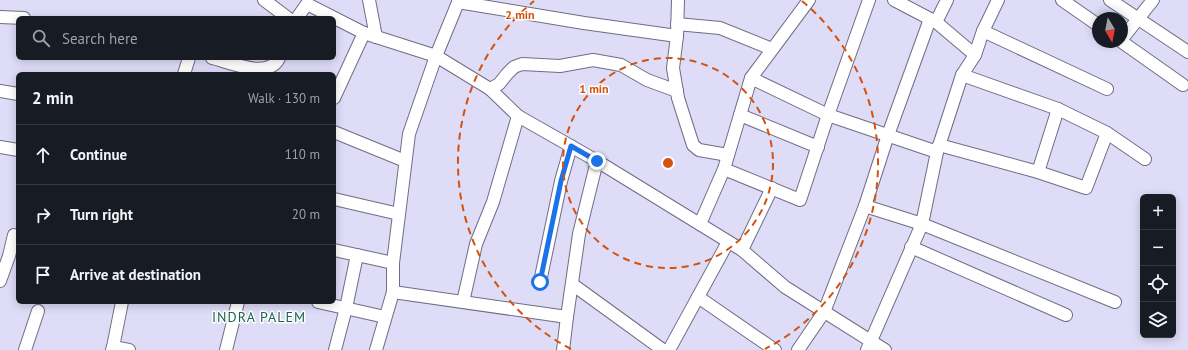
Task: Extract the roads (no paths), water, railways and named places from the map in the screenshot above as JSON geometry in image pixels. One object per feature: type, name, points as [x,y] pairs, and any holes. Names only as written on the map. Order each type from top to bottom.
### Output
[{"type":"street","points":[[264,0],[285,16]]},
{"type":"street","points":[[336,94],[370,35],[369,0]]},
{"type":"street","points":[[678,0],[674,68],[677,91],[693,145],[699,150],[728,155]]},
{"type":"street","points":[[700,224],[724,169],[751,78],[809,0]]},
{"type":"street","points":[[724,169],[800,200],[828,115],[869,0]]},
{"type":"street","points":[[894,0],[933,21],[975,54]]},
{"type":"street","points":[[798,350],[824,312],[866,206],[888,135],[933,21],[947,0]]},
{"type":"street","points":[[869,346],[904,269],[911,247],[922,224],[938,148],[962,75],[975,54],[983,31],[998,0]]},
{"type":"street","points":[[1062,0],[1092,21]]},
{"type":"street","points":[[1110,0],[1188,52]]},
{"type":"street","points":[[1128,32],[1153,0]]},
{"type":"street","points":[[376,350],[393,292],[393,263],[409,134],[436,56],[458,1],[584,23],[677,30],[720,28],[772,49]]},
{"type":"street","points":[[298,16],[307,2],[334,16]]},
{"type":"street","points":[[0,17],[16,18]]},
{"type":"street","points":[[336,17],[370,35],[436,56],[490,89],[518,116],[597,161],[742,250],[785,287],[824,312],[869,346],[885,350]]},
{"type":"street","points":[[983,31],[1107,89]]},
{"type":"street","points":[[1128,45],[1183,85]]},
{"type":"street","points":[[185,72],[188,60]]},
{"type":"street","points":[[220,60],[256,69],[266,69],[272,67],[277,60]]},
{"type":"street","points":[[490,89],[499,84],[514,67],[522,64],[560,66],[593,60],[621,65],[647,80],[677,91]]},
{"type":"street","points":[[962,75],[1058,109],[1108,133],[1145,159]]},
{"type":"street","points":[[751,78],[828,115],[888,135],[1038,172],[1086,188],[1108,133]]},
{"type":"street","points":[[0,91],[16,94]]},
{"type":"street","points":[[1038,172],[1058,109]]},
{"type":"street","points":[[740,115],[818,147]]},
{"type":"street","points":[[463,302],[476,244],[493,202],[518,116]]},
{"type":"street","points":[[336,133],[405,161]]},
{"type":"street","points":[[540,282],[561,181],[571,146]]},
{"type":"street","points":[[0,147],[16,150]]},
{"type":"street","points":[[563,350],[579,234],[597,161]]},
{"type":"street","points":[[742,250],[772,188]]},
{"type":"street","points":[[336,199],[399,214]]},
{"type":"street","points":[[866,206],[922,224],[1115,302]]},
{"type":"street","points":[[0,278],[16,235]]},
{"type":"street","points":[[669,350],[728,242]]},
{"type":"street","points":[[911,247],[1066,315]]},
{"type":"street","points":[[336,250],[393,263]]},
{"type":"street","points":[[335,350],[346,308],[357,255]]},
{"type":"street","points":[[572,284],[663,350]]},
{"type":"street","points":[[393,292],[567,317]]},
{"type":"street","points":[[698,297],[775,350]]},
{"type":"street","points":[[122,304],[112,348],[129,350]]},
{"type":"street","points":[[226,350],[238,304]]},
{"type":"street","points":[[327,304],[385,317]]},
{"type":"street","points":[[25,350],[38,311]]},
{"type":"district","name":"INDRA PALEM","points":[[259,317]]}]
